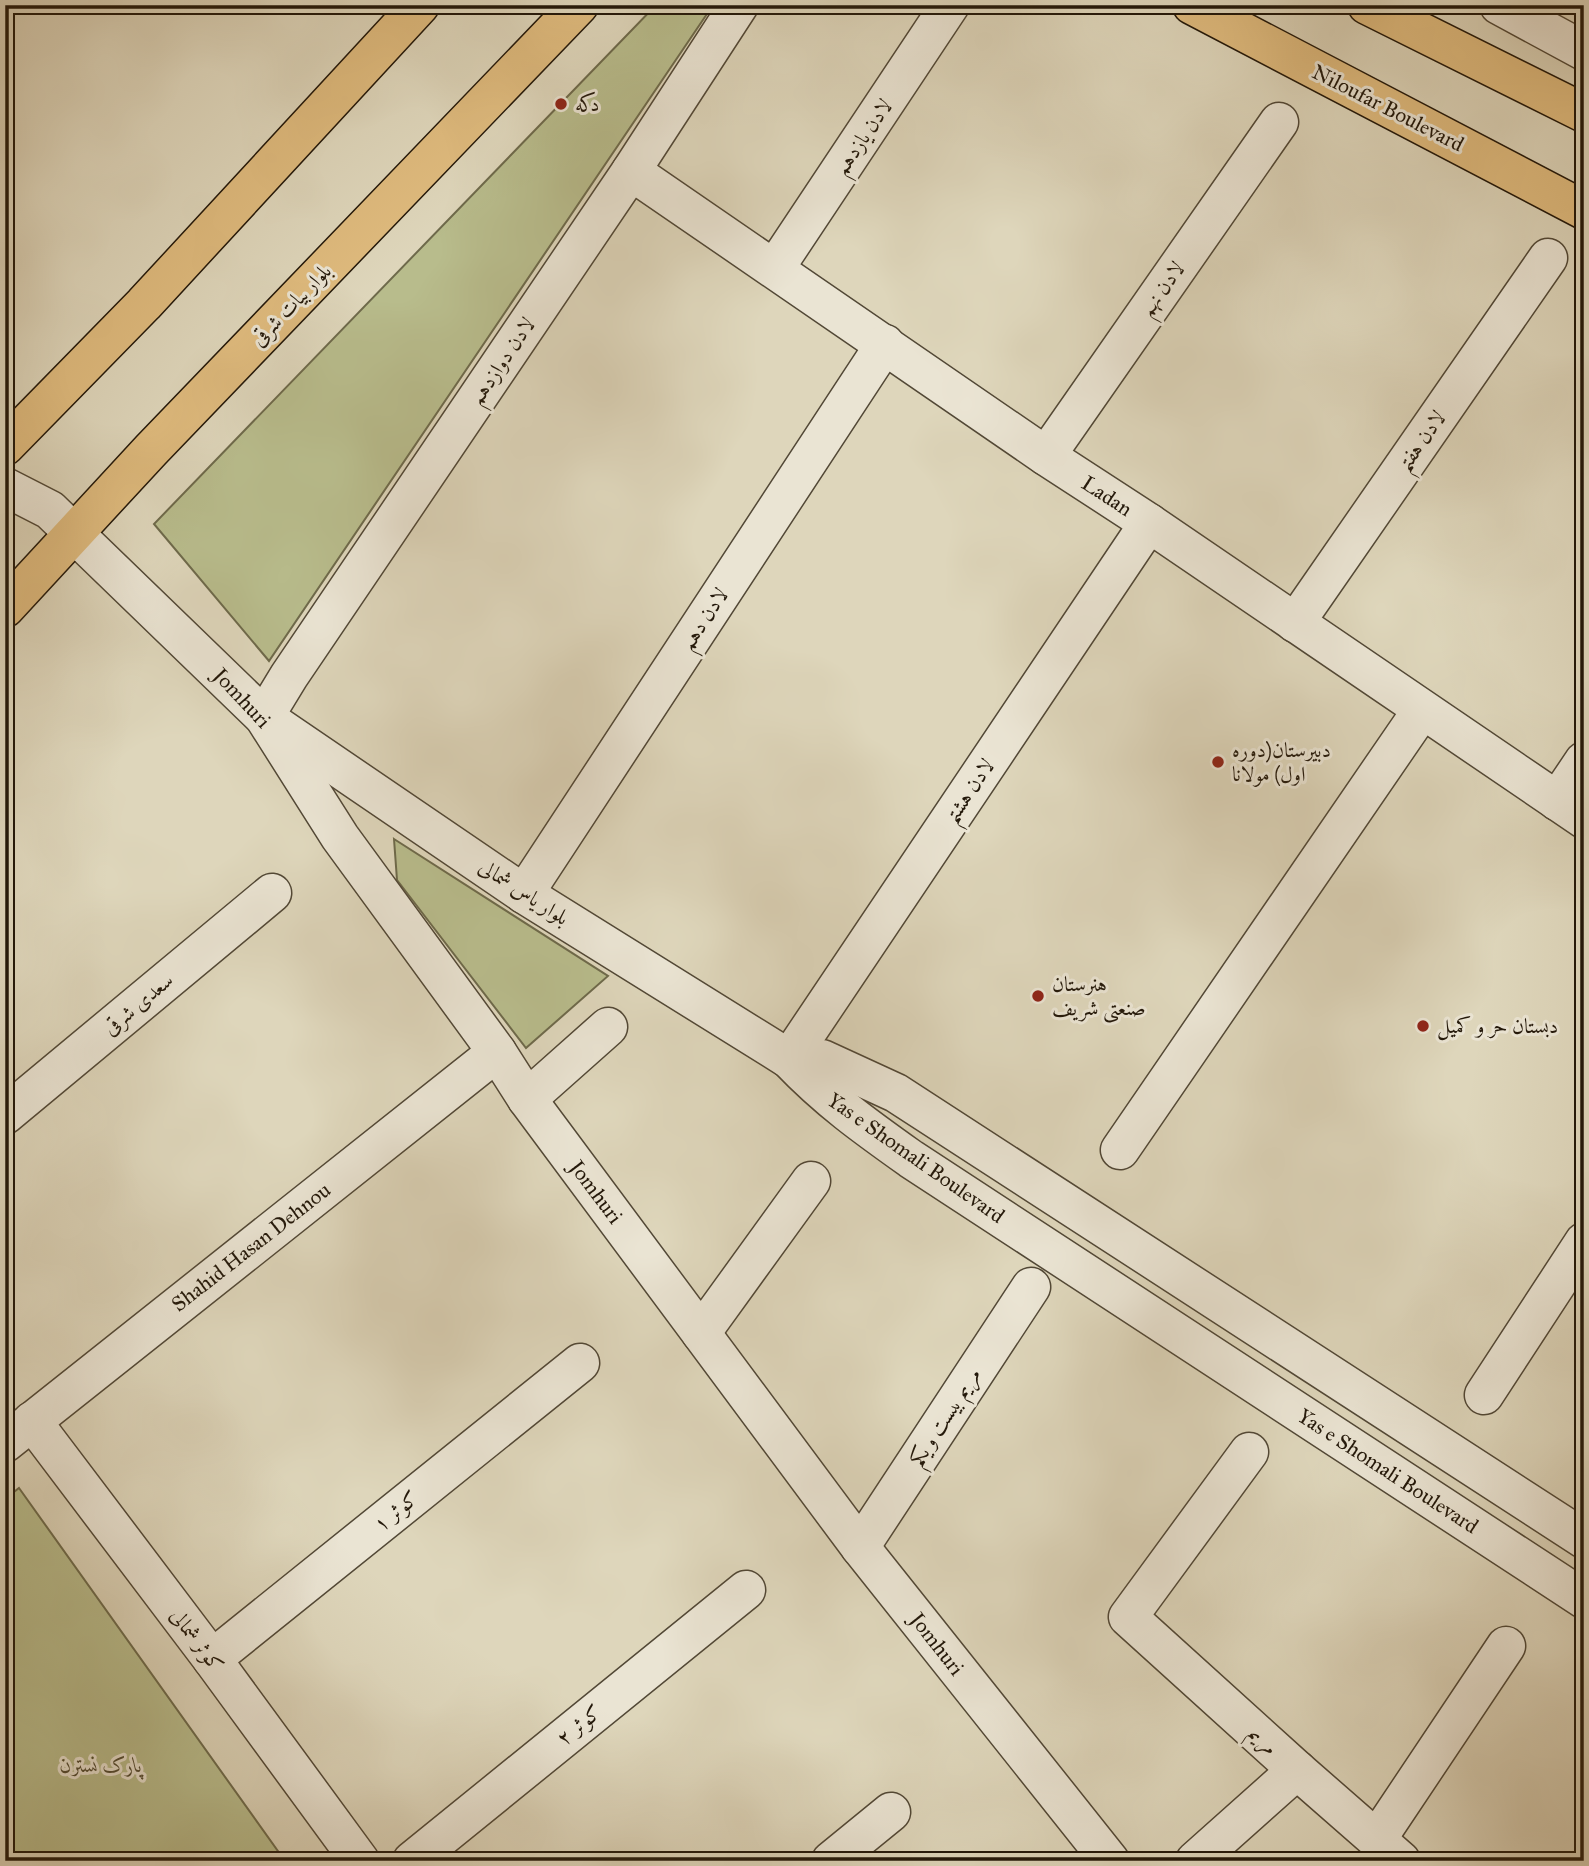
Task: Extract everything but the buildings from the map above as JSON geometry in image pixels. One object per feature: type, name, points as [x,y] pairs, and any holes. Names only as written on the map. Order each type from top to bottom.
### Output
[{"type":"main road","points":[[5,446],[144,304],[420,5]]},
{"type":"main road","name":"بلوار بیات شرقی","points":[[5,608],[151,450],[579,5]]},
{"type":"main road","name":"Niloufar Boulevard","points":[[1192,5],[1584,210]]},
{"type":"main road","points":[[1367,5],[1584,113]]},
{"type":"street","name":"لادن دوازدهم","points":[[264,716],[296,664],[631,171],[739,5]]},
{"type":"street","name":"لادن یازدهم","points":[[775,268],[950,5]]},
{"type":"street","points":[[1499,5],[1584,51]]},
{"type":"street","name":"لادن نهم","points":[[1046,456],[1279,122]]},
{"type":"street","name":"Ladan","points":[[631,171],[1046,456],[1149,523],[1570,810]]},
{"type":"street","name":"لادن هفتم","points":[[1295,623],[1548,258]]},
{"type":"street","name":"لادن دهم","points":[[524,894],[885,344]]},
{"type":"street","name":"Jomhuri","points":[[5,487],[50,510],[264,716],[340,837],[497,1052],[527,1099],[860,1547],[1110,1861]]},
{"type":"street","name":"لادن هشتم","points":[[789,1059],[1149,523]]},
{"type":"street","points":[[1120,1150],[1422,709]]},
{"type":"street","name":"بلوار یاس شمالی","points":[[264,716],[524,894],[789,1059]]},
{"type":"street","points":[[1570,810],[1584,761]]},
{"type":"street","name":"سعدی شرقی","points":[[5,1115],[272,893]]},
{"type":"street","points":[[527,1099],[608,1027]]},
{"type":"street","name":"Shahid Hasan Dehnou","points":[[19,1432],[497,1052]]},
{"type":"street","name":"Yas e Shomali Boulevard","points":[[789,1059],[822,1059],[896,1093],[1584,1539]]},
{"type":"street","name":"Yas e Shomali Boulevard","points":[[789,1059],[846,1113],[911,1158],[1584,1599]]},
{"type":"street","points":[[701,1333],[811,1181]]},
{"type":"street","points":[[1485,1395],[1584,1242]]},
{"type":"street","name":"مریم بیست و یکم","points":[[860,1547],[1031,1287]]},
{"type":"street","name":"کوثر ۱","points":[[212,1659],[580,1363]]},
{"type":"street","name":"کوثر شمالی","points":[[19,1432],[212,1659],[360,1861]]},
{"type":"street","name":"مریم","points":[[1249,1452],[1128,1617],[1389,1850]]},
{"type":"street","name":"کوثر ۲","points":[[412,1861],[746,1590]]},
{"type":"street","points":[[1389,1850],[1506,1646]]},
{"type":"street","points":[[1195,1861],[1297,1770]]},
{"type":"street","points":[[831,1861],[891,1812]]},
{"type":"green space","points":[[656,5],[713,5],[269,661],[154,524]]},
{"type":"green space","points":[[394,839],[608,976],[526,1048],[397,880]]},
{"type":"green space","name":"پارک نسترن","points":[[19,1488],[285,1861],[5,1861],[5,1499]]},
{"type":"place","name":"دکه","points":[[561,104]]},
{"type":"place","name":"دبیرستان(دوره اول) مولانا","points":[[1218,762]]},
{"type":"place","name":"هنرستان صنعتی شریف","points":[[1038,996]]},
{"type":"place","name":"دبستان حر و کمیل","points":[[1423,1026]]}]
